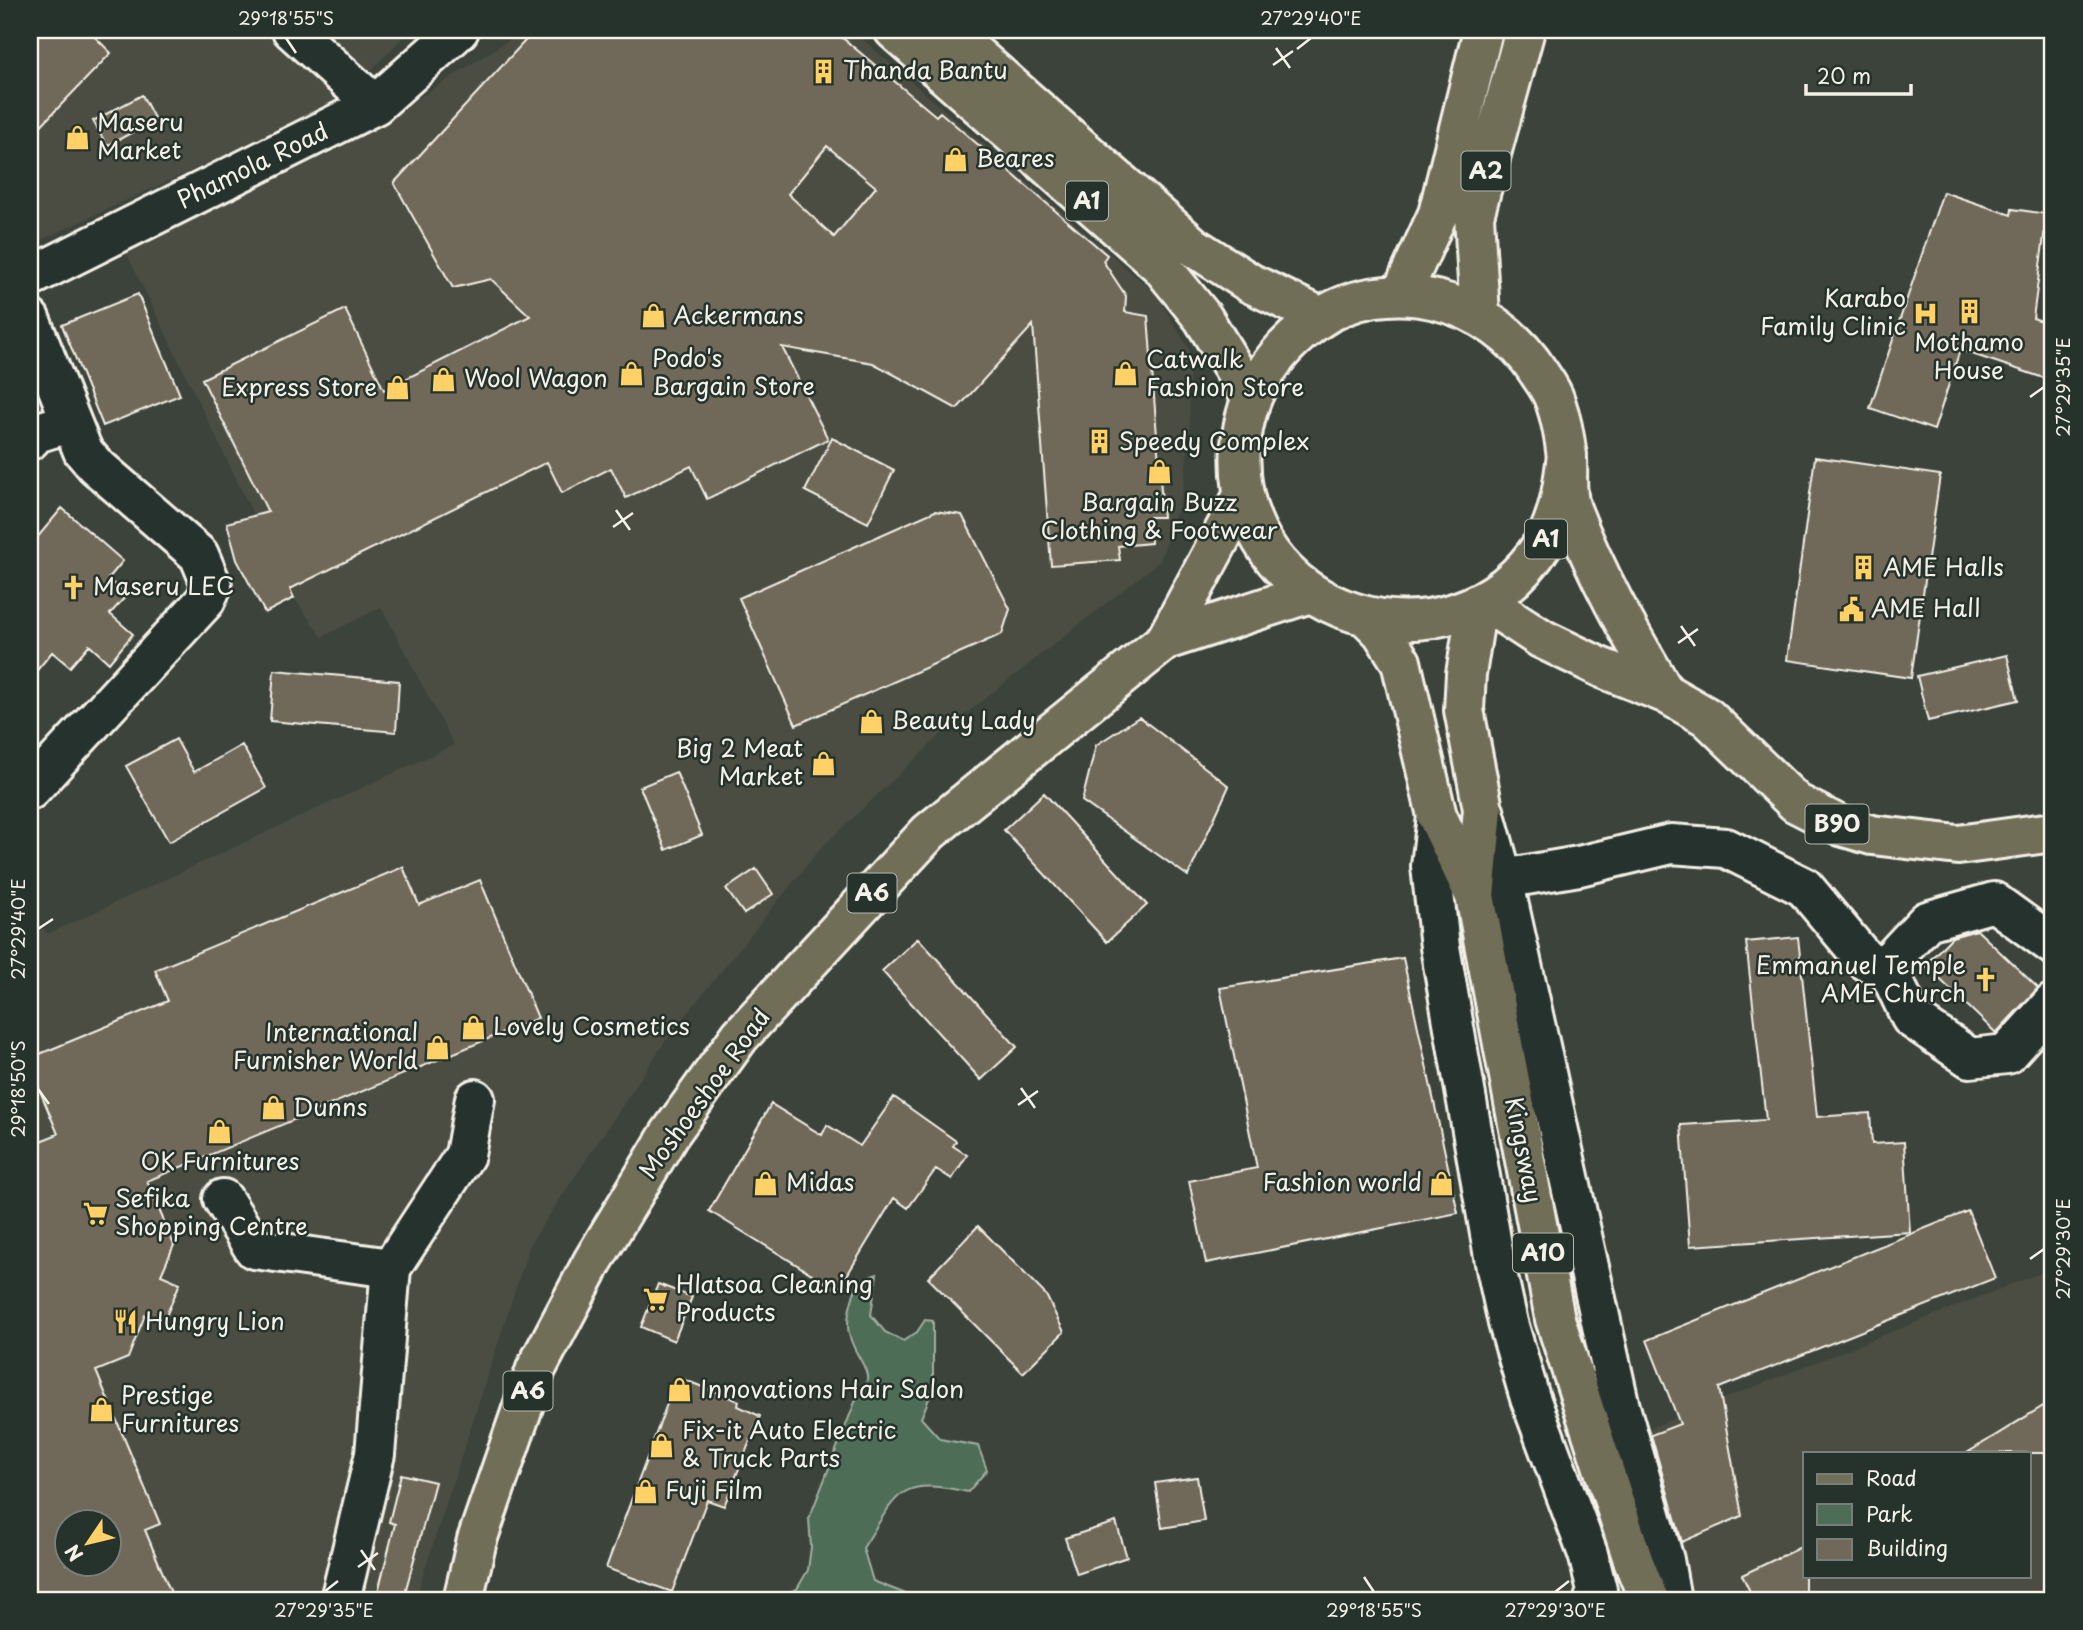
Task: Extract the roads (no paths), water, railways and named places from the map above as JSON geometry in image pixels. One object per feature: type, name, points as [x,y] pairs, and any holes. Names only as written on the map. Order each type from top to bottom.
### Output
[{"type":"main road","name":"A1","points":[[894,30],[1161,266],[1203,318],[1251,397]]},
{"type":"main road","name":"A1","points":[[947,30],[1194,247],[1250,284],[1321,317]]},
{"type":"main road","name":"A2","points":[[1401,295],[1438,214],[1483,30]]},
{"type":"main road","name":"A2","points":[[1480,315],[1474,216],[1525,30]]},
{"type":"main road","name":"A1","points":[[1401,295],[1442,300],[1480,315],[1525,350],[1555,399],[1567,455],[1562,499],[1545,540],[1490,609],[1405,622],[1368,618],[1338,608],[1310,593],[1280,566],[1258,532],[1244,494],[1241,451],[1242,429],[1251,397],[1269,365],[1292,338],[1321,317],[1360,301],[1401,295]]},
{"type":"main road","name":"B90","points":[[1567,455],[1567,501],[1589,556],[1628,632],[1665,693]]},
{"type":"main road","name":"Moshoeshoe Road","points":[[1166,640],[1244,494]]},
{"type":"main road","name":"Moshoeshoe Road","points":[[463,1600],[477,1540],[536,1369],[593,1261],[657,1156],[740,1036],[929,832],[1166,640],[1310,593]]},
{"type":"main road","name":"B90","points":[[1490,609],[1602,668],[1665,693],[1707,718],[1796,803],[1841,826],[1872,835],[1958,845],[2053,832]]},
{"type":"main road","name":"Kingsway","points":[[1490,609],[1466,674],[1464,709],[1483,808],[1489,887],[1555,1319],[1634,1563],[1649,1600]]},
{"type":"main road","name":"Kingsway","points":[[1368,618],[1382,632],[1401,662],[1437,817],[1489,887]]},
{"type":"street","points":[[292,30],[375,105]]},
{"type":"street","name":"Phamola Road","points":[[30,277],[375,105],[459,30]]},
{"type":"street","points":[[30,319],[83,451],[95,465],[199,555],[212,586],[205,600],[30,790]]},
{"type":"street","points":[[30,440],[36,433],[71,422]]},
{"type":"street","points":[[1437,817],[1431,866],[1440,947],[1496,1268],[1508,1324],[1534,1411],[1588,1554],[1597,1590],[1594,1600]]},
{"type":"street","points":[[1671,1600],[1664,1560],[1620,1407],[1489,887],[1671,844],[1726,848],[1804,887],[1866,961],[1886,965]]},
{"type":"street","points":[[1886,965],[1927,921],[1994,902],[2053,945]]},
{"type":"street","points":[[1886,965],[1911,1018],[1970,1058],[2007,1054],[2053,1003]]},
{"type":"street","points":[[340,1600],[375,1454],[391,1268],[465,1154],[475,1099]]},
{"type":"street","points":[[223,1199],[254,1249],[391,1268]]},
{"type":"place","name":"Thanda Bantu","points":[[823,71]]},
{"type":"place","name":"Maseru Market","points":[[77,137]]},
{"type":"place","name":"Beares","points":[[956,159]]},
{"type":"place","name":"Mothamo House","points":[[1969,312]]},
{"type":"place","name":"Karabo Family Clinic","points":[[1926,313]]},
{"type":"place","name":"Ackermans","points":[[653,316]]},
{"type":"place","name":"Podo's Bargain Store","points":[[632,373]]},
{"type":"place","name":"Catwalk Fashion Store","points":[[1126,374]]},
{"type":"place","name":"Wool Wagon","points":[[444,379]]},
{"type":"place","name":"Express Store","points":[[397,388]]},
{"type":"place","name":"Speedy Complex","points":[[1099,442]]},
{"type":"place","name":"Bargain Buzz Clothing & Footwear","points":[[1159,472]]},
{"type":"place","name":"AME Halls","points":[[1863,568]]},
{"type":"place","name":"Maseru LEC","points":[[73,587]]},
{"type":"place","name":"AME Hall","points":[[1851,609]]},
{"type":"place","name":"Beauty Lady","points":[[871,721]]},
{"type":"place","name":"Big 2 Meat Market","points":[[823,763]]},
{"type":"place","name":"Emmanuel Temple AME Church","points":[[1986,980]]},
{"type":"place","name":"Lovely Cosmetics","points":[[473,1027]]},
{"type":"place","name":"International Furnisher World","points":[[438,1047]]},
{"type":"place","name":"Dunns","points":[[273,1108]]},
{"type":"place","name":"OK Furnitures","points":[[220,1131]]},
{"type":"place","name":"Midas","points":[[766,1183]]},
{"type":"place","name":"Fashion world","points":[[1442,1183]]},
{"type":"place","name":"Sefika Shopping Centre","points":[[95,1213]]},
{"type":"place","name":"Hlatsoa Cleaning Products","points":[[656,1299]]},
{"type":"place","name":"Hungry Lion","points":[[125,1322]]},
{"type":"place","name":"Innovations Hair Salon","points":[[680,1390]]},
{"type":"place","name":"Prestige Furnitures","points":[[101,1410]]},
{"type":"place","name":"Fix-it Auto Electric & Truck Parts","points":[[662,1445]]},
{"type":"place","name":"Fuji Film","points":[[645,1491]]}]
